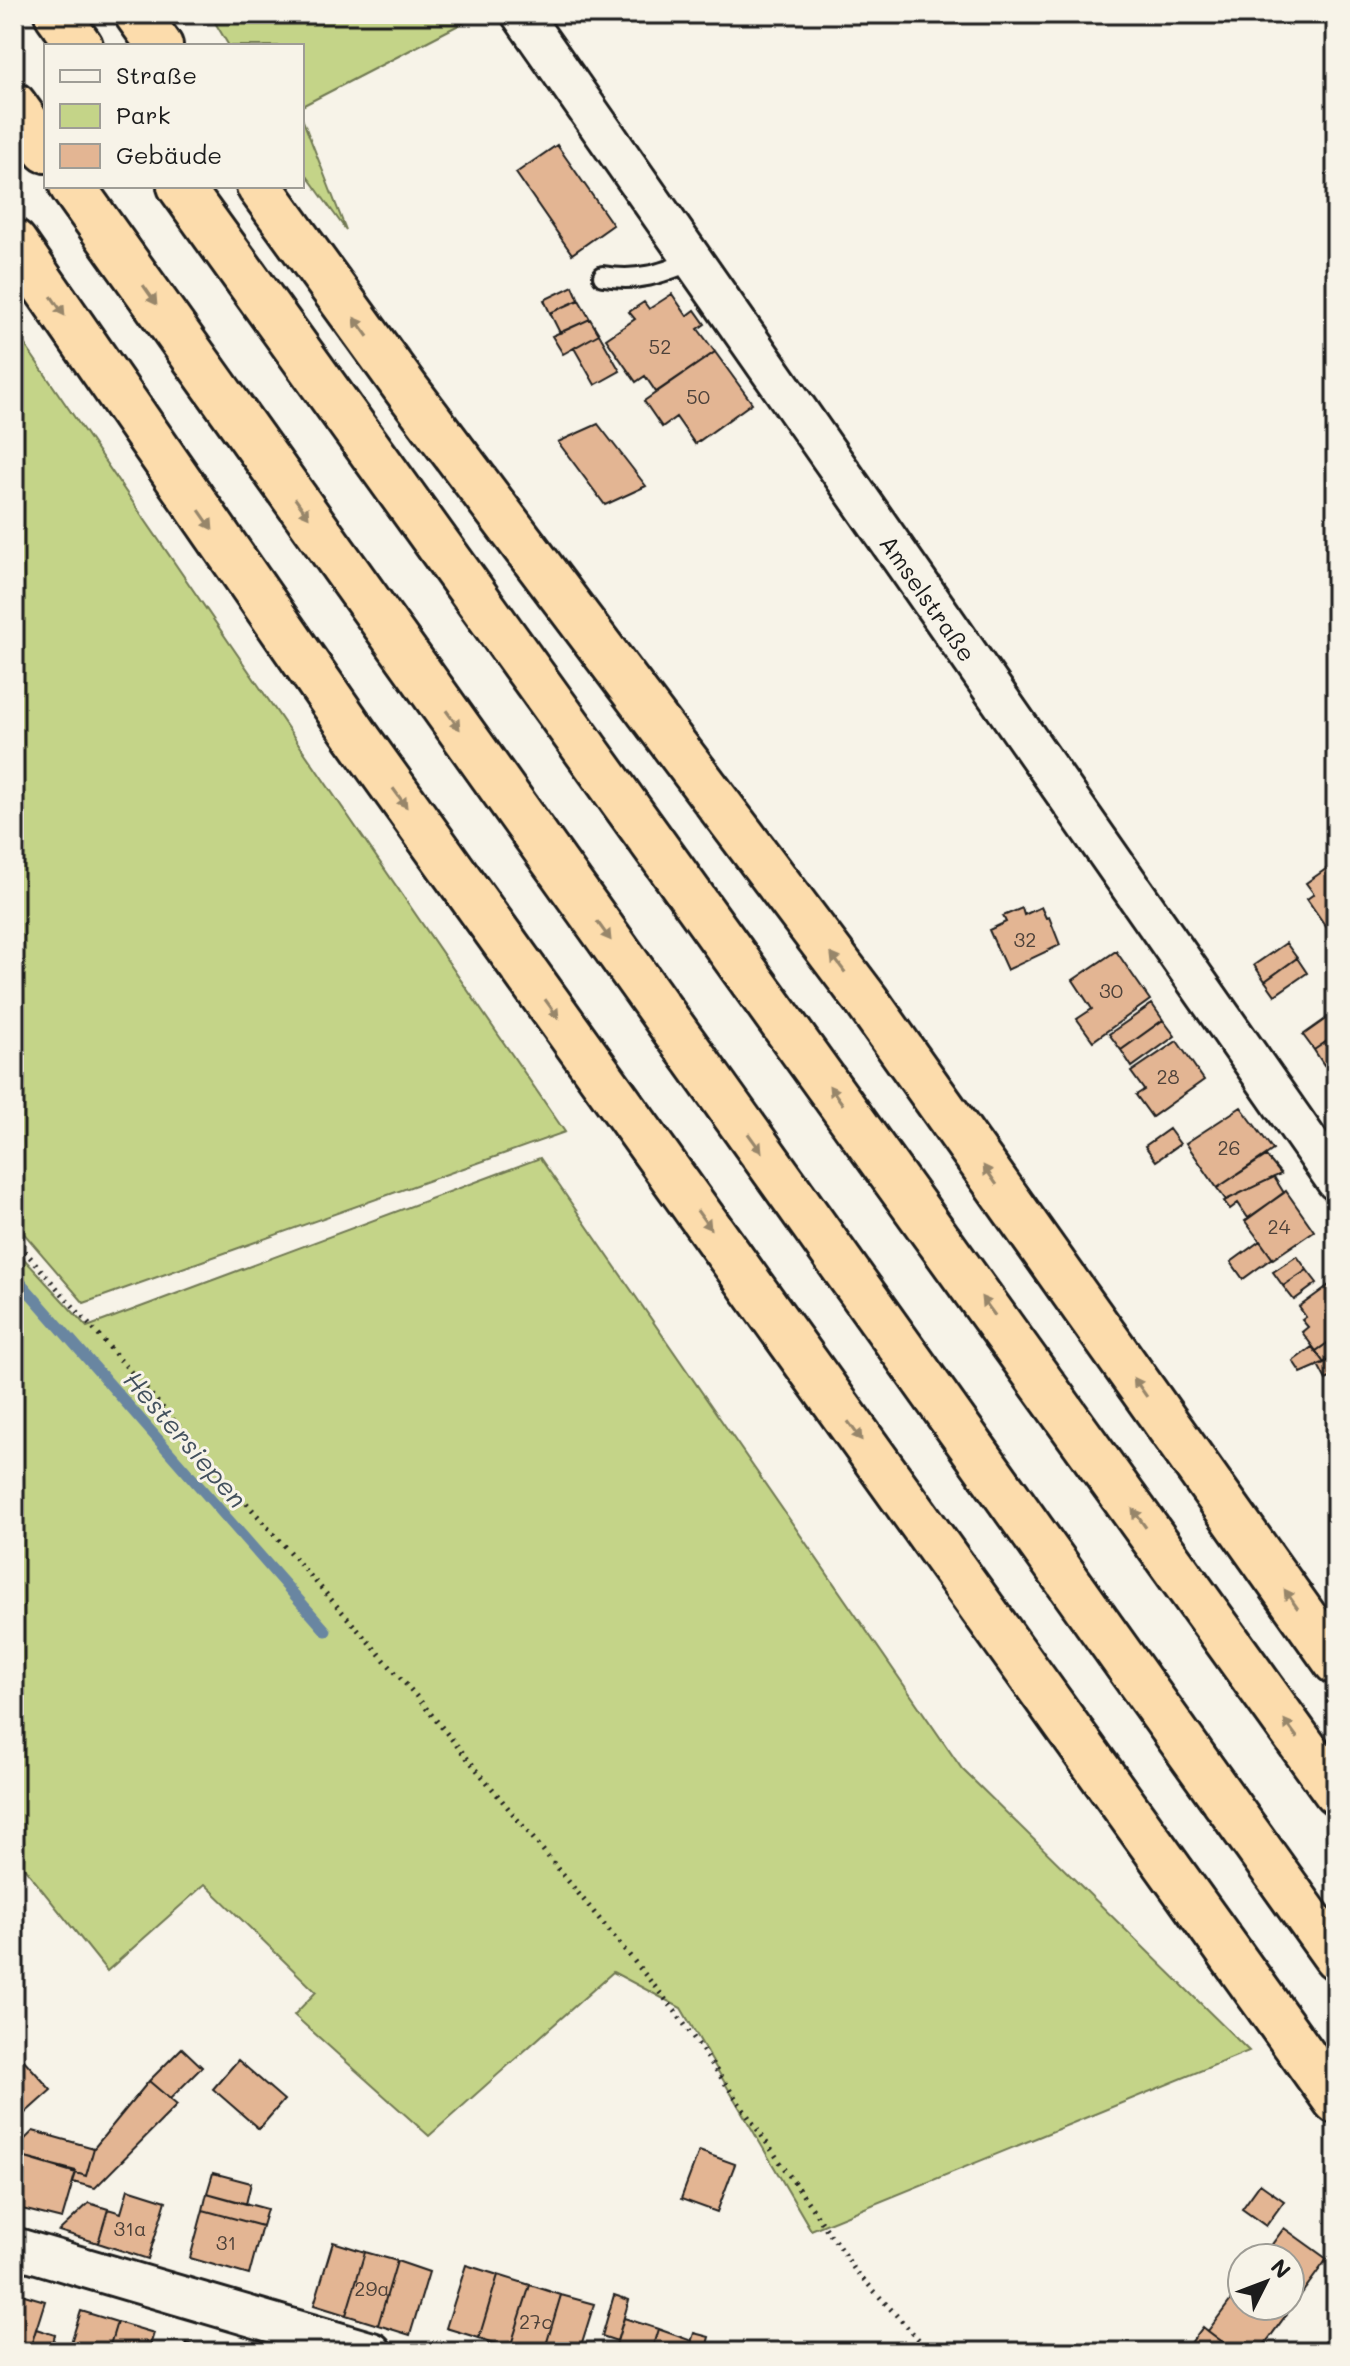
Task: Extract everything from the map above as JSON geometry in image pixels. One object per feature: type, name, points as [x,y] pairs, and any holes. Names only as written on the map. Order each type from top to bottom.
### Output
[{"type":"highway","points":[[57,14],[79,44]]},
{"type":"highway","points":[[137,14],[159,44]]},
{"type":"highway","points":[[14,105],[44,147]]},
{"type":"highway","points":[[73,188],[1336,1957]]},
{"type":"highway","points":[[181,188],[1336,1792]]},
{"type":"highway","points":[[260,188],[416,403],[866,1000],[1336,1662]]},
{"type":"highway","points":[[14,242],[355,734],[1336,2101]]},
{"type":"street","name":"Amselstraße","points":[[521,14],[1336,1181]]},
{"type":"street","points":[[14,2247],[372,2352]]},
{"type":"lane","points":[[603,276],[627,280],[650,278],[692,261]]},
{"type":"path","points":[[14,1239],[417,1697],[675,2011],[855,2270],[930,2352]]},
{"type":"green space","points":[[210,14],[480,14],[304,105],[304,44],[228,44]]},
{"type":"green space","points":[[304,123],[346,230],[304,172]]},
{"type":"green space","points":[[14,329],[565,1132],[84,1303],[14,1222]]},
{"type":"green space","points":[[540,1158],[962,1769],[1249,2051],[811,2230],[681,2008],[613,1972],[429,2136],[294,2015],[316,1992],[205,1884],[107,1971],[14,1855],[14,1248],[87,1327]]},
{"type":"building","points":[[557,145],[613,225],[572,254],[516,173]]},
{"type":"building","points":[[573,286],[579,300],[550,313],[544,300]]},
{"type":"building","points":[[672,294],[687,316],[695,310],[705,324],[698,329],[715,352],[656,392],[645,376],[636,382],[606,339],[635,319],[629,312],[644,302],[649,309]]},
{"type":"building","points":[[579,300],[590,319],[560,333],[550,313]]},
{"type":"building","points":[[590,319],[599,334],[563,354],[552,336]]},
{"type":"building","points":[[599,334],[620,371],[595,385],[574,348]]},
{"type":"building","points":[[715,352],[752,403],[695,444],[676,417],[662,427],[644,401]]},
{"type":"building","points":[[598,424],[646,486],[605,505],[558,442]]},
{"type":"building","points":[[1333,864],[1336,931],[1331,934],[1307,899],[1314,894],[1306,883]]},
{"type":"building","points":[[1041,907],[1046,918],[1049,917],[1060,945],[1007,970],[989,930],[1006,922],[1003,916],[1022,908],[1024,915]]},
{"type":"building","points":[[1286,943],[1297,958],[1265,981],[1254,965]]},
{"type":"building","points":[[1116,951],[1150,1000],[1093,1041],[1077,1019],[1092,1009],[1073,980]]},
{"type":"building","points":[[1297,958],[1307,973],[1275,995],[1265,981]]},
{"type":"building","points":[[1152,1004],[1163,1020],[1121,1050],[1109,1034]]},
{"type":"building","points":[[1334,1013],[1336,1035],[1314,1050],[1303,1035]]},
{"type":"building","points":[[1163,1020],[1175,1036],[1132,1067],[1121,1050]]},
{"type":"building","points":[[1336,1035],[1336,1057],[1324,1065],[1314,1050]]},
{"type":"building","points":[[1177,1041],[1204,1080],[1152,1117],[1136,1095],[1144,1090],[1131,1072]]},
{"type":"building","points":[[1241,1107],[1273,1150],[1217,1188],[1186,1143]]},
{"type":"building","points":[[1169,1129],[1180,1144],[1156,1161],[1145,1146]]},
{"type":"building","points":[[1266,1156],[1281,1174],[1226,1200],[1217,1188]]},
{"type":"building","points":[[1274,1177],[1284,1193],[1248,1218],[1238,1203],[1230,1209],[1224,1201]]},
{"type":"building","points":[[1286,1191],[1314,1231],[1273,1259],[1245,1221]]},
{"type":"building","points":[[1260,1241],[1272,1258],[1243,1279],[1231,1262]]},
{"type":"building","points":[[1297,1256],[1307,1270],[1283,1286],[1273,1272]]},
{"type":"building","points":[[1307,1270],[1317,1283],[1294,1300],[1283,1286]]},
{"type":"building","points":[[1336,1280],[1336,1337],[1316,1351],[1302,1332],[1308,1327],[1302,1320],[1306,1317],[1299,1307]]},
{"type":"building","points":[[1336,1337],[1336,1357],[1324,1363],[1316,1351]]},
{"type":"building","points":[[1312,1347],[1324,1363],[1301,1373],[1293,1361]]},
{"type":"building","points":[[1336,1357],[1336,1375],[1326,1380],[1318,1365]]},
{"type":"building","points":[[182,2048],[202,2067],[170,2099],[149,2081]]},
{"type":"building","points":[[22,2058],[51,2090],[14,2123],[14,2066]]},
{"type":"building","points":[[238,2060],[284,2100],[259,2129],[213,2089]]},
{"type":"building","points":[[149,2081],[177,2105],[95,2188],[73,2182],[76,2173],[86,2176],[94,2148]]},
{"type":"building","points":[[33,2131],[94,2148],[86,2176],[19,2156],[23,2141]]},
{"type":"building","points":[[699,2151],[735,2164],[717,2212],[681,2199]]},
{"type":"building","points":[[18,2156],[76,2171],[62,2219],[14,2207]]},
{"type":"building","points":[[213,2173],[251,2183],[246,2204],[207,2193]]},
{"type":"building","points":[[1260,2184],[1284,2201],[1266,2226],[1242,2209]]},
{"type":"building","points":[[128,2189],[166,2201],[148,2259],[98,2243],[108,2209],[121,2213]]},
{"type":"building","points":[[207,2193],[267,2209],[262,2226],[203,2210]]},
{"type":"building","points":[[89,2203],[108,2209],[98,2243],[59,2231]]},
{"type":"building","points":[[203,2210],[262,2226],[249,2275],[190,2258]]},
{"type":"building","points":[[1284,2228],[1303,2242],[1274,2242]]},
{"type":"building","points":[[333,2242],[365,2252],[346,2315],[314,2305]]},
{"type":"building","points":[[1306,2244],[1327,2259],[1306,2288]]},
{"type":"building","points":[[365,2252],[397,2261],[378,2325],[346,2315]]},
{"type":"building","points":[[397,2261],[429,2272],[410,2335],[378,2325]]},
{"type":"building","points":[[466,2265],[498,2275],[479,2338],[446,2328]]},
{"type":"building","points":[[498,2275],[530,2285],[510,2348],[479,2338]]},
{"type":"building","points":[[530,2285],[561,2295],[544,2352],[510,2348]]},
{"type":"building","points":[[14,2292],[45,2301],[29,2352],[14,2350]]},
{"type":"building","points":[[561,2295],[594,2304],[579,2352],[544,2352]]},
{"type":"building","points":[[614,2295],[629,2300],[617,2341],[602,2336]]},
{"type":"building","points":[[1226,2307],[1226,2322],[1281,2322],[1259,2352],[1236,2352],[1208,2331]]},
{"type":"building","points":[[81,2311],[117,2322],[108,2352],[68,2352]]},
{"type":"building","points":[[624,2318],[658,2329],[651,2352],[614,2352]]},
{"type":"building","points":[[117,2322],[154,2333],[148,2352],[108,2352]]},
{"type":"building","points":[[1203,2327],[1208,2331],[1236,2352],[1184,2352]]},
{"type":"building","points":[[36,2329],[55,2335],[50,2352],[29,2352]]},
{"type":"building","points":[[658,2329],[692,2341],[688,2352],[651,2352]]},
{"type":"building","points":[[694,2333],[709,2337],[705,2352],[688,2352]]},
{"type":"building","points":[[186,2343],[215,2352],[183,2352]]},
{"type":"waterway","name":"Hestersiepen","points":[[14,1275],[326,1631]]}]
